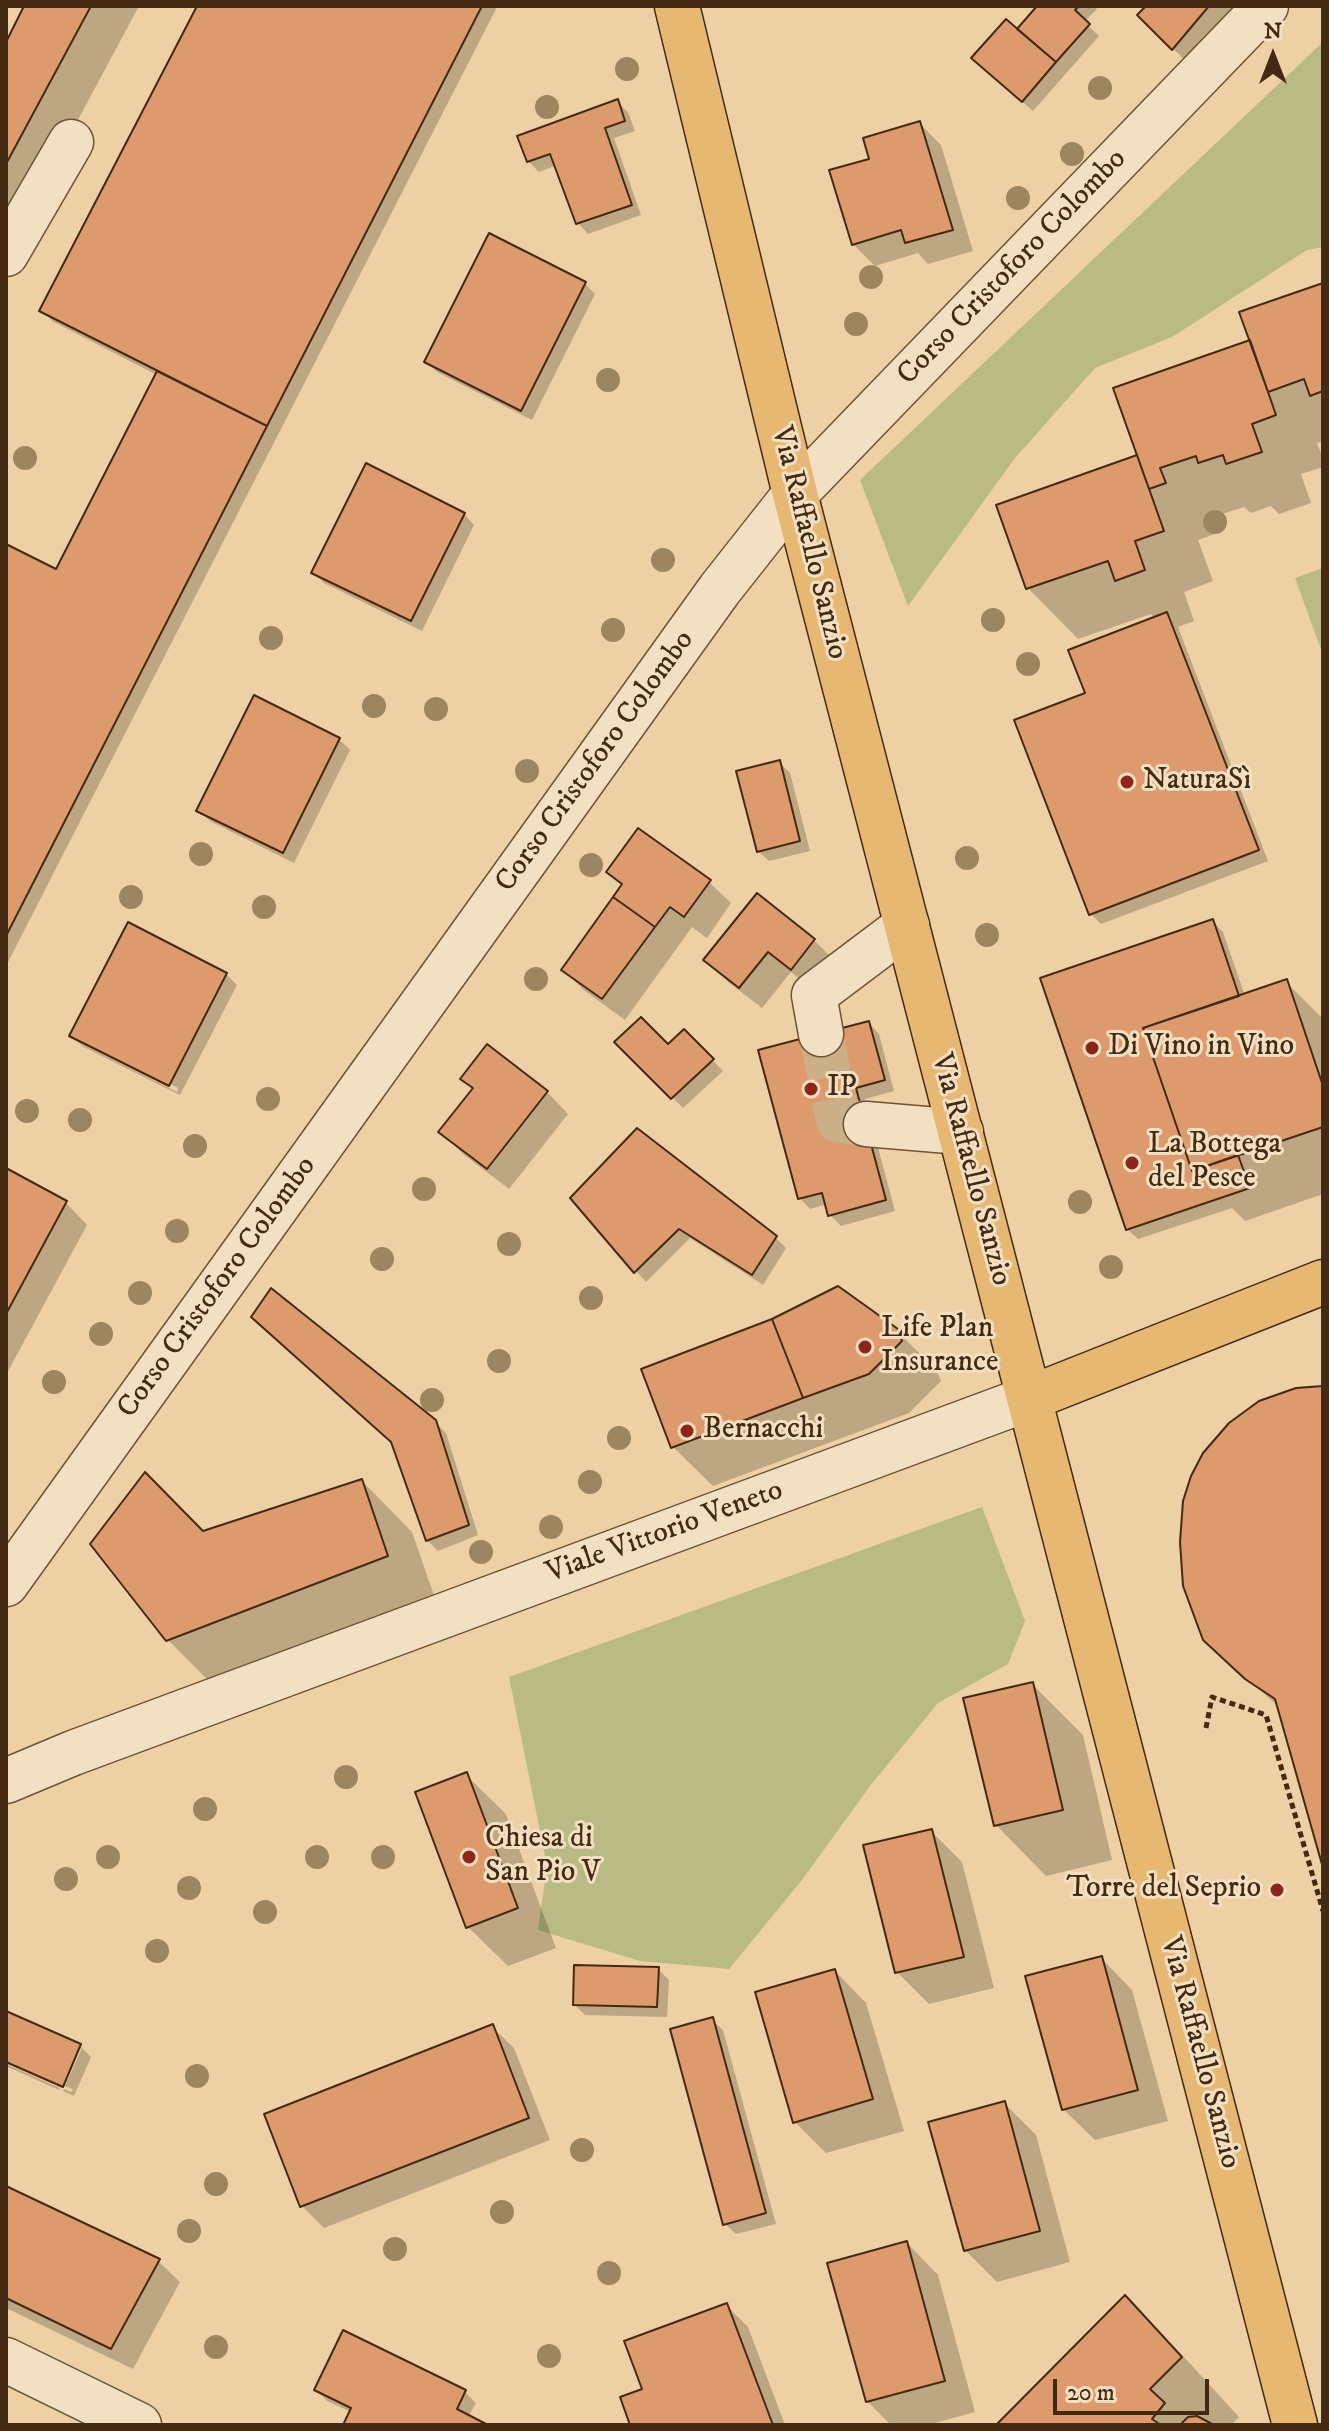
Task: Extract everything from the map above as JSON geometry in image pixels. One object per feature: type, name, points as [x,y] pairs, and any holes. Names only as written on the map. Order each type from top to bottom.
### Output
[{"type":"main road","name":"Via Raffaello Sanzio","points":[[677,6],[795,494],[1295,2425]]},
{"type":"main road","name":"Viale Vittorio Veneto","points":[[1030,1398],[1323,1282]]},
{"type":"street","name":"Corso Cristoforo Colombo","points":[[6,1584],[720,589],[795,494],[1266,6]]},
{"type":"street","points":[[6,254],[71,142]]},
{"type":"street","points":[[821,1034],[814,995],[907,925]]},
{"type":"street","points":[[866,1124],[961,1132]]},
{"type":"street","name":"Viale Vittorio Veneto","points":[[6,1781],[73,1753],[1030,1398]]},
{"type":"street","points":[[6,2360],[139,2425]]},
{"type":"path","points":[[1206,1728],[1212,1697],[1266,1715],[1323,1911]]},
{"type":"green space","points":[[1323,42],[1323,247],[1307,250],[1172,337],[1095,368],[1015,458],[908,606],[860,480]]},
{"type":"green space","points":[[1323,568],[1323,655],[1295,578]]},
{"type":"green space","points":[[982,1507],[1025,1621],[1008,1664],[938,1703],[870,1786],[802,1880],[729,1969],[640,1961],[538,1930],[547,1866],[509,1677]]},
{"type":"building","points":[[24,6],[91,6],[6,164],[6,42]]},
{"type":"building","points":[[197,6],[482,6],[267,426],[39,311]]},
{"type":"building","points":[[1037,6],[1079,6],[1075,10],[1090,24],[1056,62],[1017,29]]},
{"type":"building","points":[[1146,6],[1209,6],[1172,50],[1137,15]]},
{"type":"building","points":[[1006,19],[1056,62],[1022,102],[971,58]]},
{"type":"building","points":[[618,99],[625,121],[605,128],[632,205],[576,224],[550,154],[527,162],[517,136]]},
{"type":"building","points":[[920,121],[953,230],[905,243],[901,230],[852,245],[829,170],[869,159],[863,138]]},
{"type":"building","points":[[489,233],[586,282],[521,411],[424,362]]},
{"type":"building","points":[[1323,283],[1323,391],[1310,396],[1304,379],[1268,392],[1239,312]]},
{"type":"building","points":[[1250,340],[1276,415],[1252,424],[1262,452],[1226,464],[1223,455],[1198,463],[1196,456],[1160,468],[1166,483],[1149,489],[1113,388]]},
{"type":"building","points":[[157,371],[267,426],[6,936],[6,544],[56,569]]},
{"type":"building","points":[[1137,455],[1164,531],[1135,541],[1145,570],[1115,581],[1108,561],[1026,589],[996,505]]},
{"type":"building","points":[[366,463],[465,513],[411,621],[311,573]]},
{"type":"building","points":[[1167,612],[1259,850],[1089,915],[1014,720],[1085,693],[1068,650]]},
{"type":"building","points":[[254,695],[340,738],[283,853],[196,811]]},
{"type":"building","points":[[780,760],[800,841],[757,852],[736,771]]},
{"type":"building","points":[[638,828],[711,880],[684,917],[670,907],[655,927],[613,897],[622,884],[606,872]]},
{"type":"building","points":[[757,893],[815,939],[791,970],[768,952],[739,988],[703,960]]},
{"type":"building","points":[[613,897],[655,927],[602,999],[561,970]]},
{"type":"building","points":[[1213,919],[1239,996],[1143,1028],[1192,1171],[1238,1155],[1250,1188],[1126,1230],[1040,978]]},
{"type":"building","points":[[128,922],[227,973],[169,1086],[69,1036]]},
{"type":"building","points":[[1287,979],[1323,1086],[1323,1127],[1192,1171],[1143,1028]]},
{"type":"building","points":[[641,1017],[668,1044],[684,1029],[714,1059],[671,1099],[614,1042]]},
{"type":"building","points":[[869,1021],[885,1080],[856,1088],[886,1200],[828,1216],[822,1193],[798,1199],[758,1050]]},
{"type":"building","points":[[487,1044],[548,1091],[487,1169],[438,1132],[473,1088],[460,1079]]},
{"type":"building","points":[[637,1128],[777,1236],[752,1275],[679,1229],[634,1273],[570,1198]]},
{"type":"building","points":[[6,1168],[67,1201],[6,1314]]},
{"type":"building","points":[[838,1286],[898,1329],[902,1341],[869,1374],[803,1398],[772,1319]]},
{"type":"building","points":[[271,1288],[436,1420],[469,1525],[426,1541],[391,1442],[251,1317]]},
{"type":"building","points":[[772,1319],[803,1398],[671,1448],[641,1369]]},
{"type":"building","points":[[1323,1386],[1323,1868],[1275,1699],[1245,1679],[1203,1640],[1183,1586],[1180,1542],[1183,1501],[1191,1476],[1203,1453],[1229,1423],[1259,1401],[1296,1388]]},
{"type":"building","points":[[145,1472],[203,1531],[362,1479],[388,1556],[166,1641],[90,1544]]},
{"type":"building","points":[[1033,1682],[1063,1810],[994,1826],[963,1698]]},
{"type":"building","name":"Chiesa di San Pio V","points":[[467,1772],[518,1908],[466,1928],[415,1792]]},
{"type":"building","points":[[932,1829],[964,1957],[895,1973],[863,1845]]},
{"type":"building","points":[[1102,1956],[1138,2090],[1062,2110],[1025,1976]]},
{"type":"building","points":[[574,1965],[659,1967],[657,2007],[573,2005]]},
{"type":"building","points":[[835,1969],[873,2099],[793,2123],[755,1992]]},
{"type":"building","points":[[6,2011],[81,2044],[63,2087],[6,2062]]},
{"type":"building","points":[[713,2017],[766,2213],[723,2225],[670,2029]]},
{"type":"building","points":[[493,2024],[529,2118],[300,2207],[264,2114]]},
{"type":"building","points":[[1005,2101],[1040,2231],[964,2251],[928,2122]]},
{"type":"building","points":[[6,2186],[160,2259],[111,2349],[6,2298]]},
{"type":"building","points":[[907,2241],[945,2381],[866,2402],[827,2263]]},
{"type":"building","points":[[1125,2295],[1182,2357],[1150,2389],[1165,2403],[1152,2419],[1161,2425],[996,2425]]},
{"type":"building","points":[[727,2303],[773,2425],[630,2425],[620,2397],[642,2389],[624,2341]]},
{"type":"building","points":[[343,2330],[466,2390],[457,2409],[488,2425],[343,2425],[351,2408],[314,2390]]},
{"type":"building","points":[[1197,2416],[1214,2425],[1180,2425],[1188,2417]]},
{"type":"tunnel","points":[[821,1034],[838,1120],[866,1124]]},
{"type":"place","name":"NaturaSì","points":[[1127,782]]},
{"type":"place","name":"Di Vino in Vino","points":[[1092,1048]]},
{"type":"place","name":"IP","points":[[811,1089]]},
{"type":"place","name":"La Bottega del Pesce","points":[[1132,1163]]},
{"type":"place","name":"Life Plan Insurance","points":[[865,1347]]},
{"type":"place","name":"Bernacchi","points":[[687,1431]]},
{"type":"place","name":"Chiesa di San Pio V","points":[[469,1857]]},
{"type":"place","name":"Torre del Seprio","points":[[1277,1890]]}]
